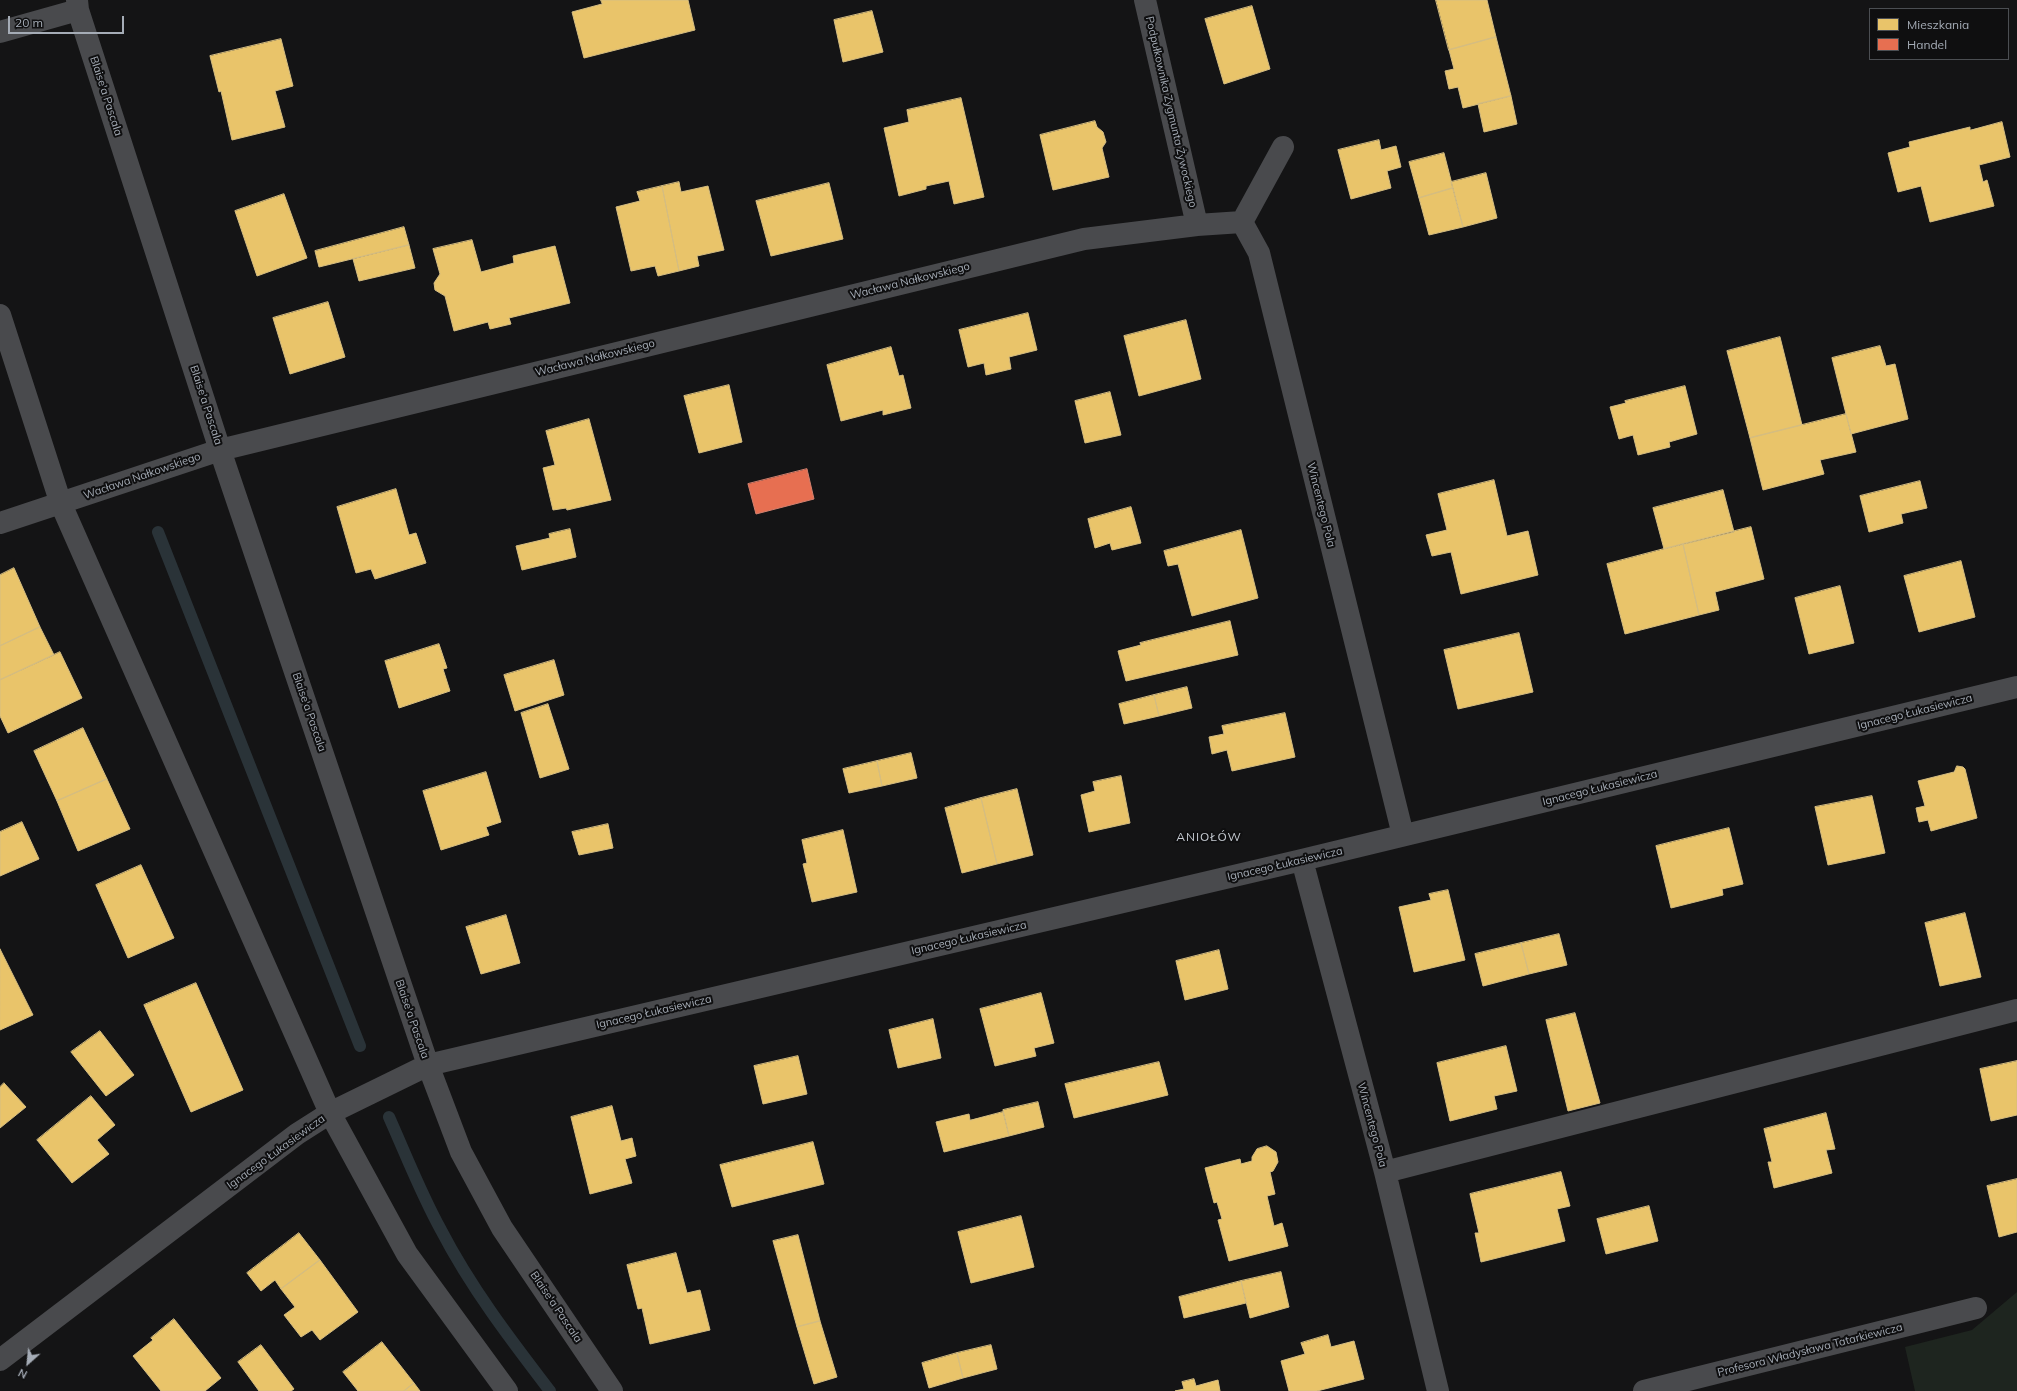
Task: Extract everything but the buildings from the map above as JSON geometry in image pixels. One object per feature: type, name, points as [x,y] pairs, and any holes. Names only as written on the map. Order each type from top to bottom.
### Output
[{"type":"street","name":"Podpułkownika Zygmunta Żywockiego","points":[[1145,0],[1197,225]]},
{"type":"street","points":[[0,32],[77,5]]},
{"type":"street","name":"Blaise'a Pascala","points":[[77,5],[220,450],[428,1065],[461,1152],[502,1228],[612,1391]]},
{"type":"street","points":[[1197,225],[1242,222],[1283,147]]},
{"type":"street","name":"Wincentego Pola","points":[[1242,222],[1259,253],[1403,835]]},
{"type":"street","name":"Wacława Nałkowskiego","points":[[0,523],[220,450],[1084,238],[1197,225]]},
{"type":"street","points":[[0,315],[61,504],[330,1113],[407,1254],[451,1317],[507,1391]]},
{"type":"street","name":"Ignacego Łukasiewicza","points":[[0,1360],[297,1134],[330,1113],[428,1065],[1302,860],[2017,687]]},
{"type":"street","name":"Wincentego Pola","points":[[1302,860],[1385,1172],[1438,1391]]},
{"type":"street","points":[[1385,1172],[2017,1010]]},
{"type":"street","name":"Profesora Władysława Tatarkiewicza","points":[[1644,1391],[1976,1308]]},
{"type":"shaded area","points":[[2017,1292],[2017,1391],[1915,1391],[1905,1347],[1972,1330]]},
{"type":"waterway","points":[[158,532],[360,1046]]},
{"type":"waterway","points":[[389,1117],[427,1202],[465,1272],[492,1313],[550,1391]]},
{"type":"district","name":"ANIOŁÓW","points":[[1209,837]]}]
